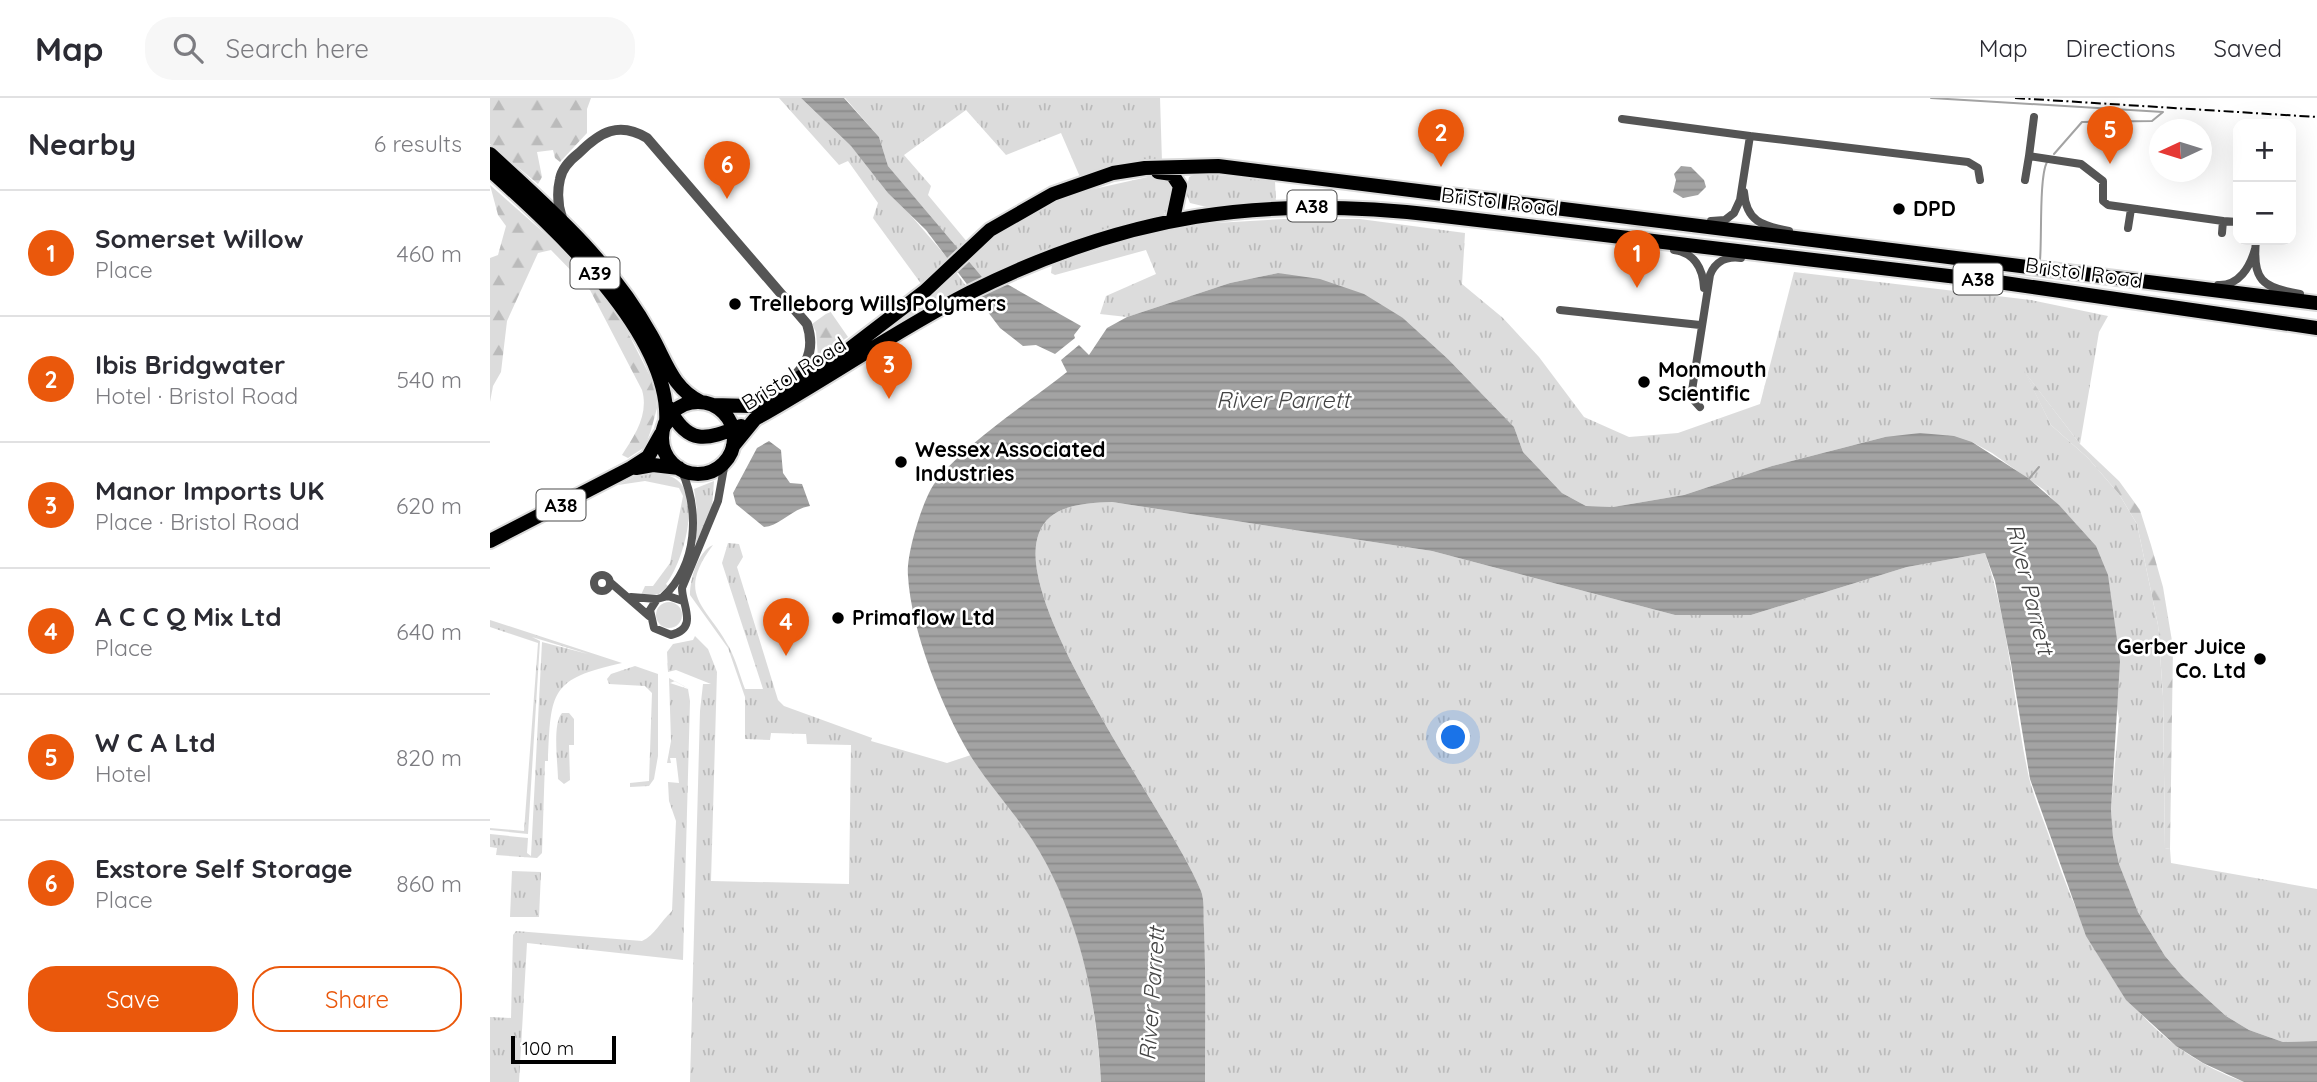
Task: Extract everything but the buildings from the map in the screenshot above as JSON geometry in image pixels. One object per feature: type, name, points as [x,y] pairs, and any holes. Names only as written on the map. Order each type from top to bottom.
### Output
[{"type":"main road","name":"A39","points":[[490,154],[562,218],[596,254],[627,295],[677,385],[707,404]]},
{"type":"main road","name":"Bristol Road","points":[[707,404],[739,408],[761,401],[877,330],[942,275],[968,248],[1029,205],[1098,178],[1145,168],[1192,165],[2317,303]]},
{"type":"main road","points":[[1192,165],[1183,183],[1184,197],[1195,208],[1212,213]]},
{"type":"main road","name":"A39","points":[[490,170],[560,234],[596,275],[659,377],[667,422]]},
{"type":"main road","points":[[1098,178],[1112,179],[1166,171],[1172,174],[1180,186],[1174,219]]},
{"type":"main road","name":"Bristol Road","points":[[733,446],[750,423],[967,294],[1006,275],[1077,246],[1174,219],[1279,206],[1371,208],[1992,281],[2317,328]]},
{"type":"main road","name":"A38","points":[[490,541],[631,468],[652,452],[667,422],[687,404],[707,404]]},
{"type":"main road","points":[[707,404],[724,414],[733,429]]},
{"type":"main road","points":[[667,422],[665,452],[680,469]]},
{"type":"main road","name":"A38","points":[[667,422],[699,438],[712,438],[750,423]]},
{"type":"main road","name":"A38","points":[[631,468],[653,465],[701,474],[714,470],[725,462],[733,446],[733,429]]},
{"type":"street","points":[[2025,180],[2034,117]]},
{"type":"street","points":[[1622,119],[1968,162],[1978,168],[1980,180]]},
{"type":"street","points":[[562,218],[558,192],[560,177],[567,164],[596,136],[608,130],[635,130],[647,138],[799,310],[808,325],[810,345],[806,365],[761,401]]},
{"type":"street","points":[[1607,216],[1643,213],[1725,220],[1737,208],[1744,182],[1750,136]]},
{"type":"street","points":[[2029,156],[2081,163],[2103,181],[2104,201],[2131,209],[2233,222]]},
{"type":"street","points":[[1744,182],[1748,213],[1766,226],[1889,249]]},
{"type":"street","points":[[2128,228],[2131,209]]},
{"type":"street","points":[[2222,233],[2223,221]]},
{"type":"street","points":[[1626,238],[1690,256],[1701,270],[1704,298]]},
{"type":"street","name":"Bristol Road","points":[[2118,277],[2134,275],[2224,285],[2233,283],[2244,273],[2255,245]]},
{"type":"street","name":"Bristol Road","points":[[2255,245],[2259,275],[2268,287],[2317,297]]},
{"type":"street","points":[[1700,407],[1691,397],[1704,298],[1712,270],[1723,260],[1734,257],[1779,262],[1801,260]]},
{"type":"street","points":[[1560,310],[1700,325]]},
{"type":"street","points":[[609,586],[631,597],[649,616],[659,632],[676,634],[685,627],[689,617],[682,588],[720,494],[720,477],[725,462]]},
{"type":"street","points":[[649,616],[660,598],[681,574],[692,541],[691,498],[680,469]]},
{"type":"street","points":[[631,597],[673,596],[683,601]]},
{"type":"green space","points":[[490,98],[591,98],[587,109],[587,133],[560,162],[555,158],[553,150],[537,152],[542,177],[538,184],[490,144]]},
{"type":"green space","points":[[779,98],[801,98],[851,146],[951,262],[922,285],[873,218],[878,203],[848,161],[839,165]]},
{"type":"green space","points":[[845,98],[1160,98],[1162,162],[1080,177],[1061,133],[1006,155],[966,110],[904,155],[931,186],[928,195],[968,243],[960,253],[888,166],[879,137]]},
{"type":"green space","points":[[1198,173],[1275,181],[1276,204],[1211,208],[1190,203],[1186,193],[1189,177]]},
{"type":"green space","points":[[1161,174],[1175,185],[1172,209],[1157,218],[1087,238],[988,276],[982,277],[969,264],[970,257],[1005,227],[1058,197]]},
{"type":"green space","points":[[490,185],[584,268],[621,319],[654,384],[657,408],[651,430],[645,447],[628,458],[622,455],[642,416],[642,390],[590,290],[551,250],[538,253],[507,321],[501,372],[493,386],[490,402],[490,258],[498,255],[506,226],[498,215]]},
{"type":"green space","points":[[1284,219],[1360,219],[1465,233],[1462,284],[1503,318],[1539,357],[1584,417],[1629,437],[1678,433],[1760,404],[1794,272],[2031,300],[2108,316],[2099,332],[2080,444],[2026,374],[2051,425],[2088,458],[2119,494],[2137,524],[2158,625],[2163,696],[2165,848],[2170,849],[2171,863],[2317,889],[2317,1041],[2283,1042],[2249,1030],[2226,1016],[2183,977],[2165,956],[2138,912],[2119,864],[2113,837],[2111,810],[2119,718],[2077,525],[2044,490],[1972,442],[1885,437],[1772,466],[1684,495],[1613,507],[1586,506],[1562,493],[1523,452],[1514,427],[1448,359],[1403,318],[1278,273],[1230,283],[1127,317],[1100,314],[1106,296],[1156,274],[1146,250],[1055,275],[1051,273],[1052,264],[1145,235],[1198,224]]},
{"type":"green space","points":[[956,272],[968,289],[904,327],[899,319]]},
{"type":"green space","points":[[830,311],[848,337],[818,357],[816,332],[812,324]]},
{"type":"green space","points":[[2024,371],[2080,444],[2119,481],[2140,510],[2151,545],[2163,587],[2173,647],[2170,849],[2165,848],[2163,696],[2158,625],[2137,524],[2119,494],[2088,458],[2051,425]]},
{"type":"green space","points":[[667,475],[677,480],[688,501],[689,516],[683,547],[666,584],[668,586],[659,594],[641,595],[645,586],[653,586],[670,563],[683,496],[679,488],[645,481],[618,485],[635,476]]},
{"type":"green space","points":[[714,481],[712,508],[696,543],[697,510],[694,489]]},
{"type":"green space","points":[[1112,502],[1432,551],[1675,615],[1751,615],[1907,567],[1985,553],[2006,636],[2029,778],[2083,923],[2100,957],[2145,1018],[2173,1043],[2206,1065],[2244,1082],[1205,1082],[1205,947],[1201,891],[1070,659],[1048,609],[1036,566],[1039,533],[1051,516],[1070,507]]},
{"type":"green space","points":[[728,543],[739,544],[743,557],[737,567],[778,700],[784,706],[872,738],[871,741],[947,763],[971,755],[1028,833],[1058,886],[1078,940],[1091,996],[1101,1082],[690,1082],[700,711],[703,684],[711,684],[676,670],[668,672],[667,652],[673,644],[693,640],[695,636],[708,649],[717,672],[711,881],[849,884],[851,745],[807,744],[806,734],[771,733],[770,740],[745,739],[745,697],[728,648],[690,595],[693,574],[699,560],[713,545],[696,576],[698,599],[729,647],[745,689],[763,689],[722,563]]},
{"type":"green space","points":[[669,602],[679,605],[682,615],[679,625],[669,628],[659,625],[656,615],[659,605]]},
{"type":"green space","points":[[490,620],[622,663],[580,675],[559,692],[554,703],[548,761],[545,761],[542,853],[537,858],[496,855],[497,848],[490,847],[490,834],[528,838],[527,853],[531,856],[542,642],[588,654],[532,637],[540,641],[528,834],[490,830],[524,831],[538,643],[490,627]]},
{"type":"green space","points":[[635,666],[658,674],[658,756],[654,779],[649,786],[630,787],[630,783],[649,781],[652,693],[645,686],[609,684],[607,679],[611,674]]},
{"type":"green space","points":[[669,678],[675,681],[670,683],[688,689],[690,701],[683,960],[527,943],[519,1082],[490,1082],[490,1017],[511,1018],[513,935],[516,931],[642,941],[654,932],[672,911],[676,821],[669,801],[668,782],[679,783],[676,758],[670,758],[671,763],[667,763],[671,741]]},
{"type":"green space","points":[[562,713],[569,713],[574,719],[574,745],[569,745],[570,780],[564,784],[558,779],[556,745],[557,726]]},
{"type":"green space","points":[[512,871],[541,872],[539,917],[510,917]]},
{"type":"water","points":[[801,98],[844,98],[879,137],[888,166],[982,277],[1005,283],[1081,326],[1074,335],[1075,338],[1055,354],[1036,345],[1023,346],[1000,328],[926,230],[888,193],[851,146]]},
{"type":"water","points":[[1681,166],[1691,167],[1704,180],[1706,187],[1698,195],[1683,198],[1673,192],[1676,180],[1674,174]]},
{"type":"water","name":"River Parrett","points":[[1278,273],[1320,279],[1364,294],[1403,318],[1448,359],[1514,427],[1523,452],[1562,493],[1586,506],[1613,507],[1684,495],[1772,466],[1885,437],[1920,433],[1954,436],[1972,442],[2028,478],[2059,505],[2096,546],[2108,575],[2120,661],[2111,810],[2113,837],[2119,864],[2138,912],[2165,956],[2183,977],[2226,1016],[2249,1030],[2283,1042],[2317,1041],[2317,1082],[2244,1082],[2203,1063],[2176,1046],[2126,1000],[2086,936],[2030,779],[1995,581],[1985,553],[1907,567],[1751,615],[1675,615],[1432,551],[1112,502],[1070,507],[1051,516],[1039,533],[1036,566],[1048,609],[1070,659],[1201,891],[1205,947],[1205,1082],[1101,1082],[1096,1025],[1086,969],[1069,915],[1038,849],[970,755],[939,692],[922,644],[910,597],[908,567],[912,544],[927,497],[941,475],[973,444],[1067,372],[1061,360],[1079,345],[1089,355],[1107,328],[1127,317],[1230,283]]},
{"type":"water","points":[[769,441],[781,450],[783,473],[790,483],[802,484],[810,506],[764,527],[736,504],[733,493],[757,448]]},
{"type":"waterway","points":[[1931,98],[2163,112],[2152,121],[2082,122],[2054,154]]},
{"type":"waterway","points":[[2040,260],[2042,194],[2047,162]]},
{"type":"waterway","points":[[2028,480],[2039,467]]},
{"type":"railway","points":[[2015,98],[2317,117]]},
{"type":"place","name":"W C A Ltd","points":[[2110,164]]},
{"type":"place","name":"Ibis Bridgwater","points":[[1441,167]]},
{"type":"place","name":"Exstore Self Storage","points":[[727,199]]},
{"type":"place","name":"DPD","points":[[1899,209]]},
{"type":"place","name":"Somerset Willow","points":[[1637,288]]},
{"type":"place","name":"Trelleborg Wills Polymers","points":[[735,304]]},
{"type":"place","name":"Monmouth Scientific","points":[[1644,382]]},
{"type":"place","name":"Manor Imports UK","points":[[889,399]]},
{"type":"place","name":"Wessex Associated Industries","points":[[901,462]]},
{"type":"place","name":"Primaflow Ltd","points":[[838,618]]},
{"type":"place","name":"A C C Q Mix Ltd","points":[[786,656]]},
{"type":"place","name":"Gerber Juice Co. Ltd","points":[[2260,659]]}]
